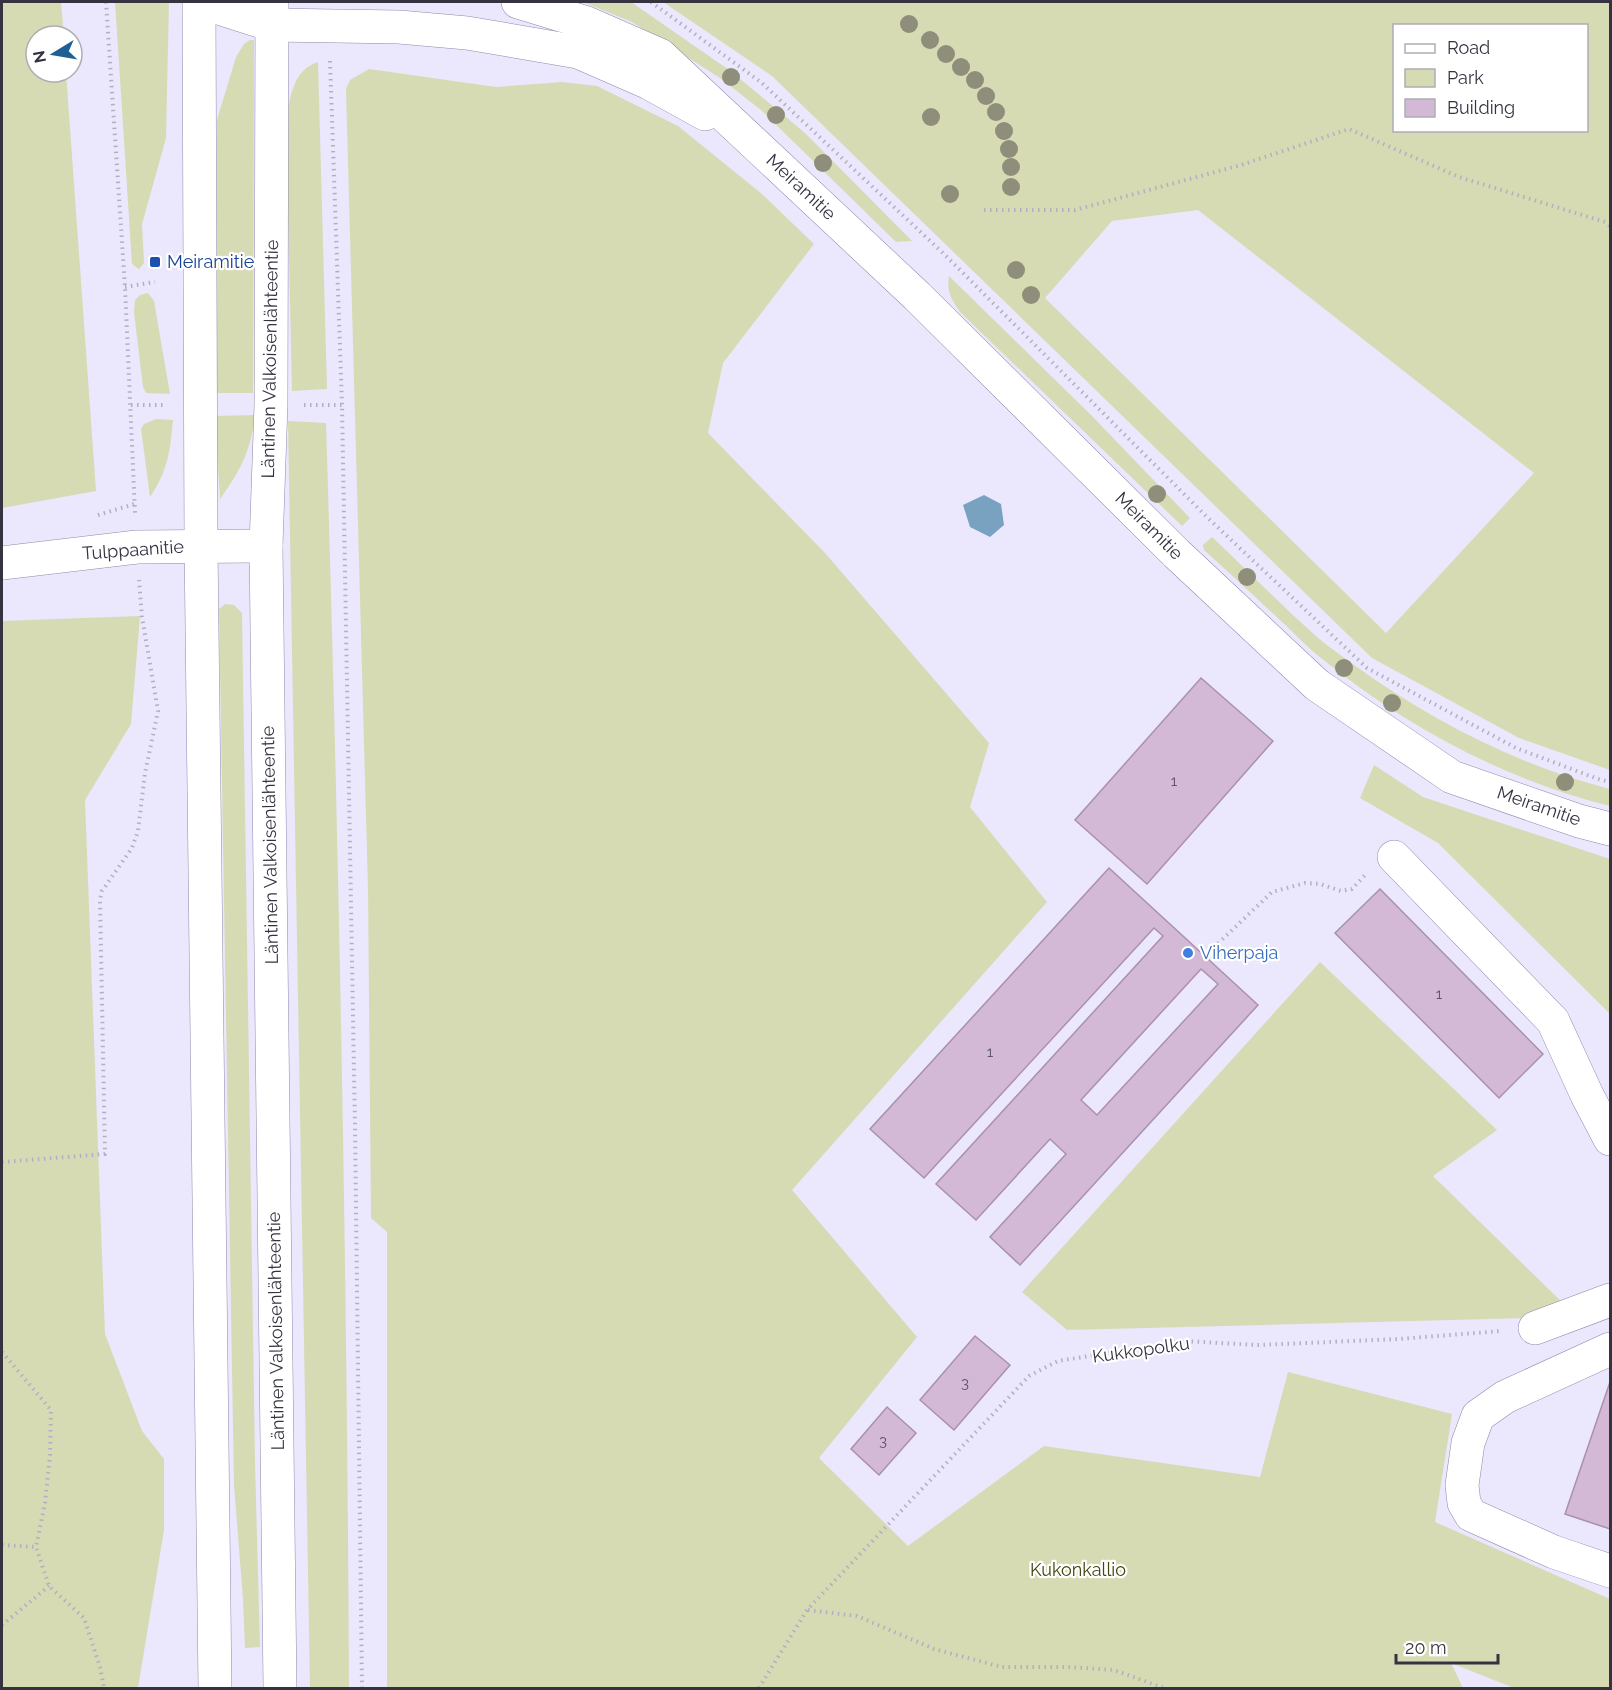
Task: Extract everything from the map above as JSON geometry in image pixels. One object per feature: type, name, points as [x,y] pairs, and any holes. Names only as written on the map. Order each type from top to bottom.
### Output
[{"type":"main road","name":"Meiramitie","points":[[199,2],[272,13],[329,27],[399,27],[467,33],[578,52],[650,83],[746,136]]},
{"type":"main road","points":[[199,2],[201,546],[215,1689]]},
{"type":"main road","name":"Meiramitie","points":[[518,2],[587,23],[660,55],[917,296],[1177,554],[1317,685],[1452,777],[1580,821],[1611,829]]},
{"type":"main road","name":"Läntinen Valkoisenlähteentie","points":[[272,13],[271,405],[266,546],[280,1689]]},
{"type":"main road","name":"Tulppaanitie","points":[[2,563],[125,548],[266,546]]},
{"type":"main road","points":[[1394,857],[1553,1021],[1587,1095],[1611,1139]]},
{"type":"main road","points":[[1535,1328],[1611,1300]]},
{"type":"main road","points":[[1611,1348],[1505,1397],[1478,1416],[1468,1443],[1462,1485],[1464,1503],[1471,1515],[1554,1551],[1611,1571]]},
{"type":"path","points":[[106,2],[125,287],[134,504]]},
{"type":"path","points":[[651,2],[762,83],[944,254],[1210,520],[1367,668],[1516,748],[1611,783]]},
{"type":"path","points":[[329,27],[342,416],[355,1126],[362,1689]]},
{"type":"path","points":[[984,210],[1075,210],[1241,165],[1349,129],[1459,177],[1605,222],[1611,226]]},
{"type":"path","points":[[125,287],[155,282]]},
{"type":"path","points":[[2,1162],[105,1154],[100,900],[102,891],[132,848],[138,831],[145,773],[158,711],[142,617],[140,591]]},
{"type":"path","points":[[1204,956],[1272,892],[1305,883],[1320,884],[1341,891],[1352,889],[1376,864],[1394,857]]},
{"type":"path","name":"Kukkopolku","points":[[759,1689],[807,1610],[1029,1376],[1058,1362],[1184,1341],[1257,1345],[1399,1339],[1535,1328]]},
{"type":"path","points":[[2,1352],[51,1410],[50,1455],[45,1503],[36,1547],[49,1586],[84,1618],[100,1667],[104,1689]]},
{"type":"path","points":[[2,1545],[36,1547]]},
{"type":"path","points":[[2,1625],[49,1586]]},
{"type":"path","points":[[807,1610],[857,1616],[934,1649],[1002,1666],[1068,1667],[1114,1671],[1164,1689]]},
{"type":"green space","points":[[2,2],[61,2],[63,24],[24,24],[24,84],[67,84],[96,491],[2,508]]},
{"type":"green space","points":[[115,2],[169,2],[166,138],[142,224],[144,263],[139,269],[132,264]]},
{"type":"green space","points":[[583,2],[631,2],[732,72],[805,133],[912,241],[896,242],[761,110],[720,78],[632,22]]},
{"type":"green space","points":[[663,2],[1610,2],[1610,770],[1519,738],[1372,658],[772,76]],"holes":[[[1198,210],[1534,473],[1386,633],[1045,298],[1112,221]]]},
{"type":"green space","points":[[254,40],[253,393],[216,393],[217,120],[236,57],[244,44]]},
{"type":"green space","points":[[318,62],[327,389],[292,391],[286,122],[291,95],[298,78],[309,66]]},
{"type":"green space","name":"Kukonkallio","points":[[369,69],[496,87],[562,82],[597,86],[678,126],[762,194],[814,244],[723,363],[708,433],[825,553],[989,743],[970,807],[1047,902],[792,1190],[917,1337],[819,1458],[908,1546],[1044,1446],[1260,1477],[1288,1372],[1452,1414],[1435,1522],[1610,1599],[1610,1688],[1514,1688],[1451,1663],[1463,1688],[387,1688],[387,1232],[371,1218],[368,889],[346,89],[350,80]]},
{"type":"green space","points":[[949,276],[1092,416],[1190,518],[1182,526],[960,312],[950,295]]},
{"type":"green space","points":[[148,293],[154,301],[170,394],[146,393],[143,387],[134,312],[135,300],[140,295]]},
{"type":"green space","points":[[256,415],[244,460],[220,499],[215,416]]},
{"type":"green space","points":[[156,419],[173,420],[167,460],[161,478],[150,497],[141,429],[144,424]]},
{"type":"green space","points":[[288,421],[326,423],[342,1056],[349,1688],[310,1688]]},
{"type":"green space","points":[[1212,537],[1318,638],[1383,685],[1476,739],[1542,768],[1610,789],[1610,806],[1571,795],[1495,766],[1422,728],[1387,706],[1316,654],[1204,550],[1203,545]]},
{"type":"green space","points":[[225,604],[234,605],[242,613],[260,1647],[245,1648],[234,1485],[219,609]]},
{"type":"green space","points":[[140,616],[131,724],[85,800],[105,1334],[142,1431],[164,1459],[164,1530],[138,1688],[2,1688],[2,621]]},
{"type":"green space","points":[[1374,765],[1423,797],[1610,859],[1610,1014],[1438,843],[1360,798]]},
{"type":"green space","points":[[1320,962],[1497,1130],[1433,1176],[1567,1307],[1528,1318],[1067,1330],[1022,1292]]},
{"type":"water","points":[[984,495],[1001,504],[1004,525],[990,537],[970,527],[963,505]]},
{"type":"building","points":[[1201,678],[1273,741],[1147,884],[1075,820]]},
{"type":"building","points":[[1109,868],[1258,1005],[1020,1265],[990,1237],[1066,1154],[1050,1139],[976,1220],[936,1184],[1163,936],[1154,928],[924,1178],[870,1129]],"holes":[[[1201,969],[1218,984],[1097,1115],[1081,1100]]]},
{"type":"building","points":[[1380,889],[1543,1054],[1499,1098],[1335,933]]},
{"type":"building","points":[[975,1336],[1010,1365],[954,1430],[920,1400]]},
{"type":"building","points":[[1610,1382],[1610,1529],[1565,1514]]},
{"type":"building","points":[[887,1407],[916,1433],[879,1475],[851,1449]]},
{"type":"place","name":"Meiramitie","points":[[155,262]]},
{"type":"place","name":"Viherpaja","points":[[1188,953]]}]
